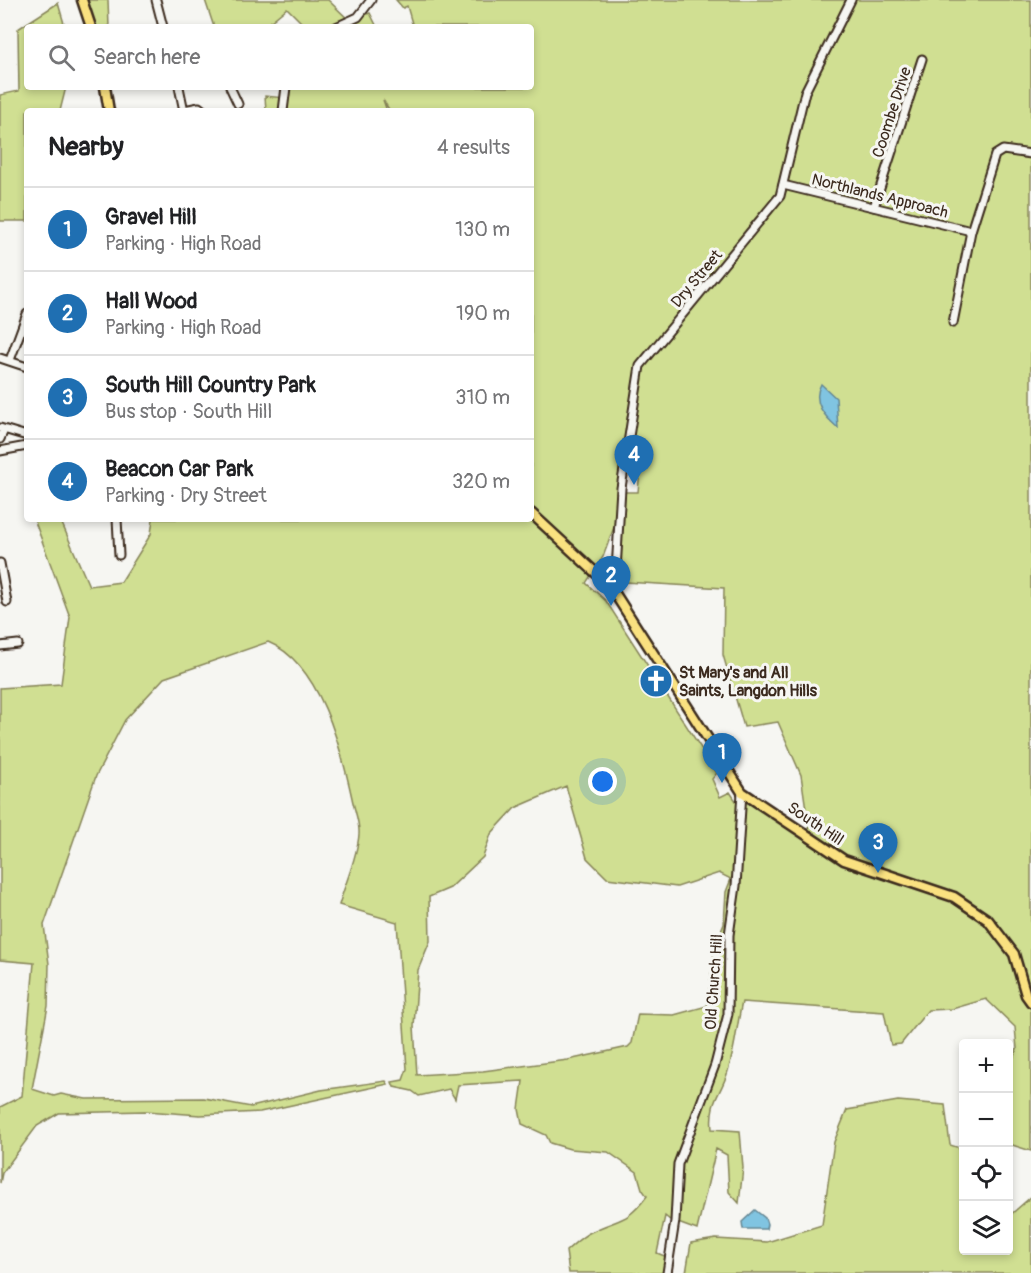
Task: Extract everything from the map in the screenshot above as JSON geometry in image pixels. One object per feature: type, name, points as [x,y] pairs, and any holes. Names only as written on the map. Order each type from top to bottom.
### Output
[{"type":"main road","points":[[82,0],[90,24]]},
{"type":"main road","points":[[106,90],[108,108]]},
{"type":"main road","points":[[534,516],[610,586],[742,792]]},
{"type":"main road","name":"South Hill","points":[[742,792],[844,860],[954,897],[987,920],[1014,954],[1026,995],[1031,1002]]},
{"type":"street","points":[[156,0],[162,24]]},
{"type":"street","points":[[343,24],[358,17],[371,0]]},
{"type":"street","name":"Dry Street","points":[[610,586],[616,570],[621,488],[640,366],[780,196],[805,92],[851,0]]},
{"type":"street","name":"Coombe Drive","points":[[874,207],[922,59]]},
{"type":"street","points":[[180,90],[184,108]]},
{"type":"street","points":[[231,90],[238,104]]},
{"type":"street","points":[[283,108],[286,90]]},
{"type":"street","points":[[953,323],[970,231],[992,163],[998,151],[1031,154]]},
{"type":"street","name":"Northlands Approach","points":[[783,185],[970,231]]},
{"type":"street","points":[[10,360],[24,322]]},
{"type":"street","points":[[0,358],[24,366]]},
{"type":"street","points":[[0,439],[2,429],[24,435]]},
{"type":"street","points":[[0,451],[24,447]]},
{"type":"street","points":[[117,522],[118,555]]},
{"type":"street","points":[[0,563],[7,602]]},
{"type":"street","points":[[0,646],[18,644]]},
{"type":"street","name":"Old Church Hill","points":[[667,1273],[675,1221],[678,1164],[716,1065],[728,1014],[729,935],[736,886],[742,792]]},
{"type":"green space","points":[[82,0],[108,0],[109,24],[90,24]]},
{"type":"green space","points":[[205,0],[328,0],[350,21],[370,13],[376,24],[303,24],[287,8],[268,24],[213,24]]},
{"type":"green space","points":[[396,0],[1031,0],[1031,1151],[1013,1145],[1013,1058],[1017,1049],[1015,1027],[986,999],[952,1009],[928,1010],[901,1044],[891,1045],[884,1012],[742,1002],[730,1063],[712,1111],[712,1129],[740,1131],[743,1168],[739,1203],[729,1192],[727,1155],[716,1149],[697,1230],[665,1216],[657,1253],[667,1257],[666,1273],[569,1273],[566,1251],[589,1233],[628,1216],[647,1196],[642,1189],[637,1172],[608,1152],[570,1149],[550,1143],[546,1135],[522,1124],[519,1109],[523,1081],[458,1085],[455,1099],[449,1089],[419,1096],[412,1091],[394,1087],[392,1082],[403,1080],[407,1069],[397,922],[339,905],[354,860],[359,834],[342,755],[315,687],[302,668],[286,653],[268,642],[164,678],[125,720],[96,776],[44,925],[49,964],[48,1006],[32,1089],[54,1096],[61,1094],[86,1099],[204,1098],[251,1107],[321,1090],[386,1081],[388,1084],[260,1112],[200,1115],[146,1111],[59,1113],[37,1126],[2,1173],[0,1183],[0,1107],[22,1096],[34,963],[0,960],[0,688],[61,684],[70,617],[35,522],[61,522],[89,586],[121,582],[151,534],[153,522],[534,522],[534,108],[388,108],[383,100],[386,108],[266,108],[265,96],[285,98],[286,90],[534,90],[534,24],[412,24],[407,6],[403,8]],"holes":[[[627,448],[642,449],[638,492],[621,492],[616,570],[625,582],[724,588],[723,655],[744,727],[778,722],[801,775],[810,837],[747,799],[736,801],[730,792],[720,797],[712,779],[717,773],[606,601],[586,583],[603,557],[617,519]],[[566,786],[587,858],[607,878],[677,887],[719,873],[731,879],[726,892],[724,924],[715,946],[707,1006],[674,1015],[638,1014],[632,1043],[628,1047],[568,1060],[483,1071],[417,1075],[414,1026],[418,970],[430,941],[429,897],[450,888],[483,857],[491,834],[515,808]]]},
{"type":"green space","points":[[58,3],[64,24],[26,24]]},
{"type":"green space","points":[[24,25],[24,90],[65,90],[61,108],[24,108],[24,221],[0,221],[0,95],[19,91],[18,29]]},
{"type":"green space","points":[[898,1101],[945,1105],[950,1145],[959,1148],[959,1255],[1013,1255],[1013,1213],[1031,1197],[1031,1273],[686,1273],[691,1243],[716,1239],[767,1242],[822,1225],[834,1142],[847,1110]]},
{"type":"water","points":[[821,384],[836,398],[838,428],[821,409],[818,391]]},
{"type":"water","points":[[755,1210],[765,1218],[766,1229],[743,1229],[742,1222]]},
{"type":"place","name":"Beacon Car Park","points":[[634,485]]},
{"type":"place","name":"Hall Wood","points":[[611,606]]},
{"type":"place","name":"St Mary's and All Saints, Langdon Hills","points":[[656,681]]},
{"type":"place","name":"Gravel Hill","points":[[722,783]]},
{"type":"place","name":"South Hill Country Park","points":[[878,873]]}]
